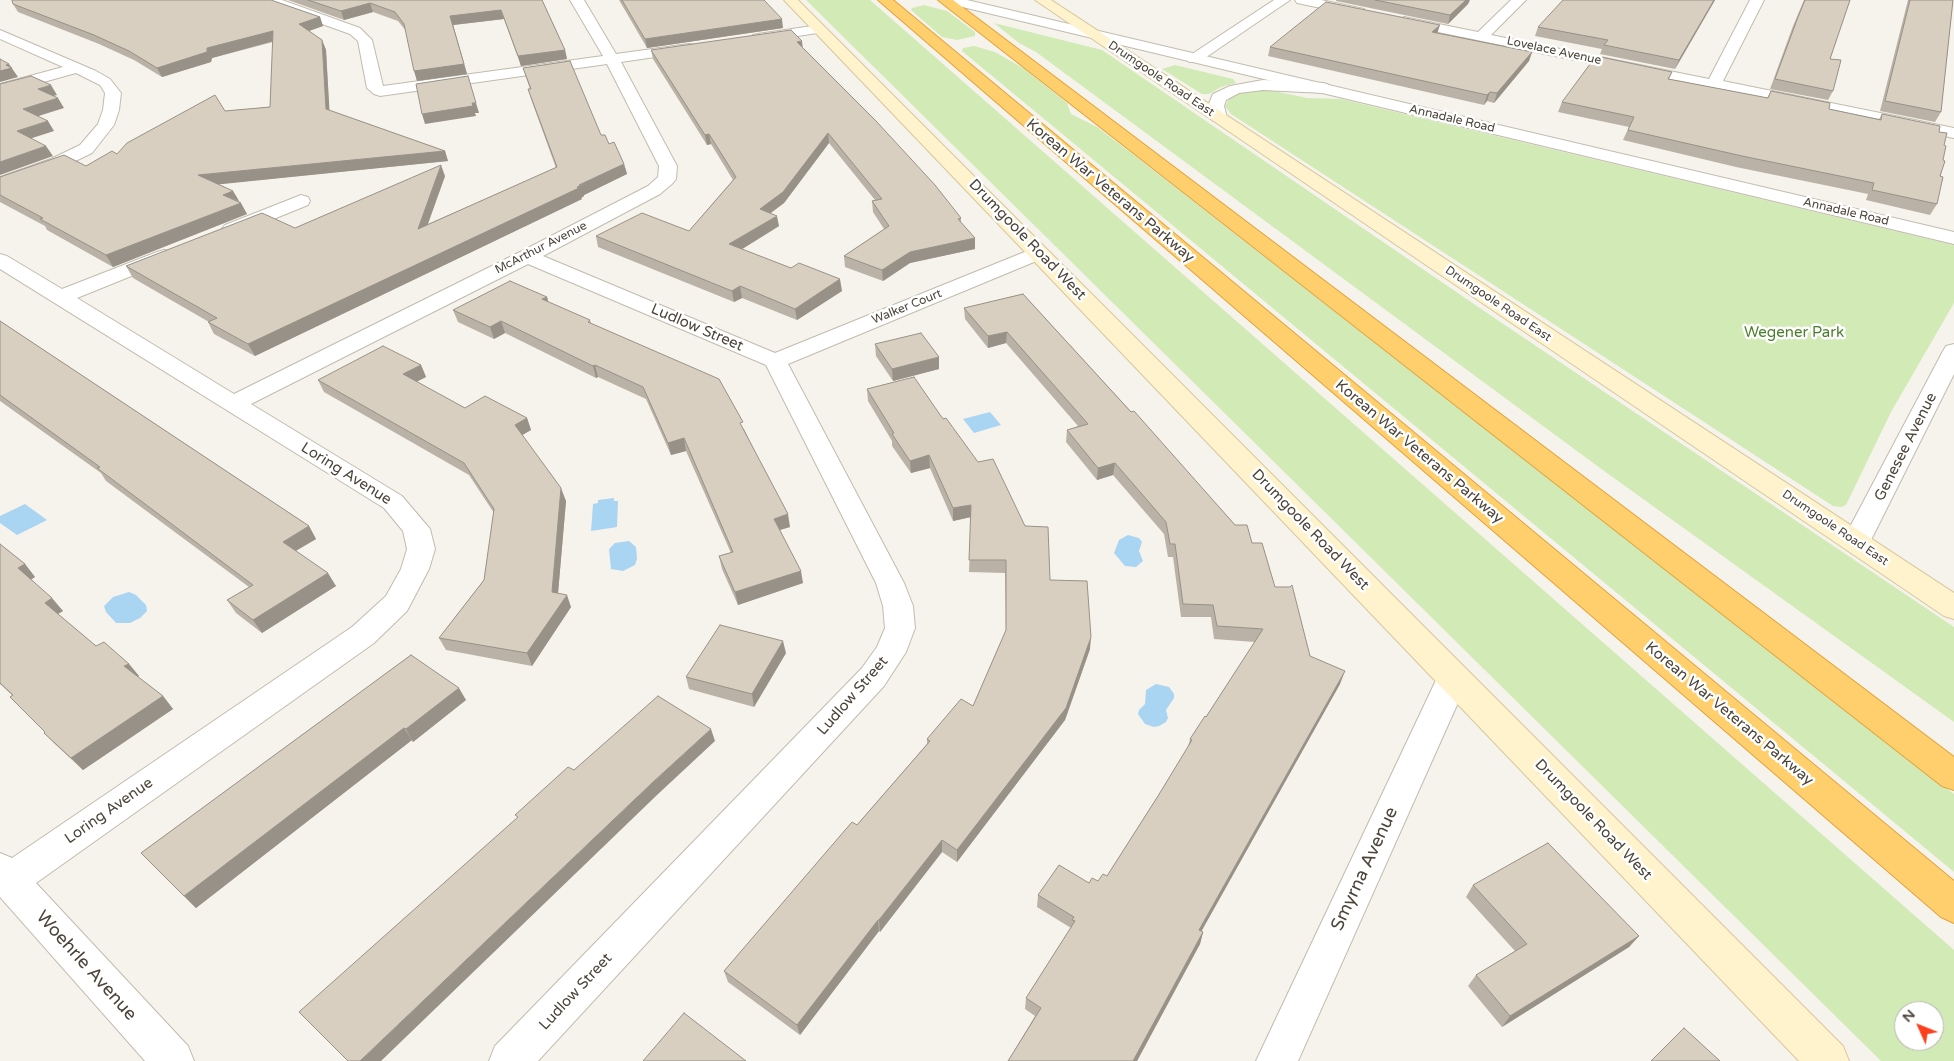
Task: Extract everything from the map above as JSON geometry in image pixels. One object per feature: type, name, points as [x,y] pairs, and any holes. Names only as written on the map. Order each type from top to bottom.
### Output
[{"type":"highway","name":"Korean War Veterans Parkway","points":[[885,0],[1954,905]]},
{"type":"highway","points":[[945,0],[1954,776]]},
{"type":"main road","name":"Drumgoole Road West","points":[[790,0],[1828,1061]]},
{"type":"main road","name":"Drumgoole Road East","points":[[1042,0],[1954,608]]},
{"type":"street","points":[[269,0],[334,22],[355,31],[366,40],[375,88],[380,91],[702,46]]},
{"type":"street","name":"McArthur Avenue","points":[[232,404],[527,256],[654,190],[667,179],[668,166],[612,59],[577,0]]},
{"type":"street","name":"Annadale Road","points":[[950,0],[1954,238]]},
{"type":"street","points":[[1194,59],[1282,0]]},
{"type":"street","points":[[1302,0],[1369,14]]},
{"type":"street","points":[[1482,36],[1519,0]]},
{"type":"street","points":[[1714,84],[1757,0]]},
{"type":"street","name":"Lovelace Avenue","points":[[1388,17],[1954,133]]},
{"type":"street","points":[[740,40],[819,29]]},
{"type":"street","points":[[0,34],[105,82],[113,92],[111,110],[106,125],[93,142],[74,155],[0,183]]},
{"type":"street","points":[[0,89],[76,68]]},
{"type":"street","points":[[1218,118],[1216,106],[1219,97],[1235,89],[1263,85],[1324,88]]},
{"type":"street","points":[[211,237],[301,201]]},
{"type":"street","points":[[61,297],[184,248]]},
{"type":"street","name":"Walker Court","points":[[775,361],[1039,253]]},
{"type":"street","name":"Ludlow Street","points":[[510,1061],[873,678],[891,652],[900,628],[898,606],[890,583],[775,361],[527,256]]},
{"type":"street","name":"Loring Avenue","points":[[0,260],[392,502],[416,529],[421,549],[415,569],[397,603],[363,635],[5,875]]},
{"type":"street","name":"Genesee Avenue","points":[[1856,542],[1954,351]]},
{"type":"street","name":"Smyrna Avenue","points":[[1277,1061],[1454,678]]},
{"type":"street","name":"Woehrle Avenue","points":[[5,875],[173,1061]]},
{"type":"green space","points":[[806,0],[870,0],[1954,950],[1954,1061],[1881,1061]]},
{"type":"green space","points":[[924,5],[947,11],[975,32],[975,36],[957,40],[942,37],[911,10],[912,8]]},
{"type":"green space","points":[[994,23],[1102,50],[1490,315],[1954,627],[1954,722],[1600,468]]},
{"type":"green space","points":[[974,46],[995,52],[1023,68],[1067,103],[1071,114],[1097,127],[1135,156],[1954,794],[1954,872],[962,51],[963,48]]},
{"type":"green space","points":[[1175,65],[1233,79],[1236,83],[1221,87],[1209,94],[1202,94],[1162,69]]},
{"type":"green space","name":"Wegener Park","points":[[1269,90],[1307,98],[1341,99],[1954,245],[1954,303],[1891,412],[1846,505],[1841,507],[1833,506],[1231,114],[1225,106],[1229,99],[1237,94]]},
{"type":"water","points":[[990,412],[1001,425],[974,433],[963,419]]},
{"type":"water","points":[[614,498],[614,501],[618,501],[617,527],[591,531],[593,504],[598,503],[598,500]]},
{"type":"water","points":[[25,504],[47,520],[17,535],[0,523],[0,516]]},
{"type":"water","points":[[1128,535],[1139,538],[1142,542],[1139,551],[1143,561],[1136,567],[1125,566],[1114,553],[1119,540]]},
{"type":"water","points":[[629,541],[636,547],[637,559],[635,565],[623,571],[611,569],[609,549],[615,543]]},
{"type":"water","points":[[129,592],[136,595],[146,605],[147,611],[140,618],[130,623],[116,623],[106,612],[104,606],[113,597]]},
{"type":"water","points":[[1156,684],[1169,687],[1174,694],[1174,698],[1166,710],[1168,718],[1166,722],[1154,727],[1145,724],[1138,714],[1145,704],[1146,690]]},
{"type":"building","points":[[12,0],[271,0],[320,17],[299,24],[322,40],[326,109],[445,151],[198,175],[233,191],[223,195],[241,203],[106,255],[0,195],[0,177],[64,155],[86,166],[112,151],[117,154],[127,143],[215,95],[225,111],[270,107],[273,31],[207,48],[207,52],[157,68],[129,51],[94,35],[13,4]]},
{"type":"building","points":[[308,0],[542,0],[565,50],[518,56],[501,10],[450,16],[464,64],[414,71],[404,24],[395,12],[370,3],[341,11]]},
{"type":"building","points":[[622,0],[764,0],[782,19],[645,39]]},
{"type":"building","points":[[1375,0],[1466,0],[1450,15]]},
{"type":"building","points":[[1563,0],[1714,0],[1679,60],[1604,45],[1608,40],[1538,27]]},
{"type":"building","points":[[1805,0],[1850,0],[1830,59],[1841,60],[1833,91],[1775,79]]},
{"type":"building","points":[[1910,0],[1953,0],[1941,112],[1885,101]]},
{"type":"building","points":[[1326,2],[1440,25],[1432,32],[1532,52],[1497,93],[1490,92],[1487,95],[1270,47]]},
{"type":"building","points":[[791,30],[802,41],[797,42],[876,121],[935,185],[961,218],[958,219],[975,238],[910,252],[882,270],[844,256],[889,226],[872,201],[882,199],[828,133],[783,192],[760,209],[777,216],[729,244],[791,268],[799,263],[840,279],[795,309],[740,286],[732,291],[596,236],[642,213],[689,231],[736,177],[709,134],[705,135],[651,50]]},
{"type":"building","points":[[1596,56],[1672,72],[1668,79],[1768,98],[1771,91],[1830,103],[1829,109],[1881,120],[1882,114],[1940,126],[1939,132],[1947,133],[1944,145],[1946,146],[1943,160],[1945,161],[1940,176],[1943,177],[1937,204],[1872,190],[1874,183],[1628,130],[1634,117],[1562,102]]},
{"type":"building","points":[[0,59],[9,64],[6,65],[12,68],[0,71]]},
{"type":"building","points":[[570,61],[601,135],[605,135],[609,144],[614,142],[624,164],[579,185],[581,186],[577,187],[579,188],[248,344],[208,322],[217,318],[126,266],[262,213],[295,228],[441,165],[418,229],[557,167],[528,89],[531,89],[523,68]]},
{"type":"building","points":[[31,76],[51,85],[38,89],[58,98],[23,109],[48,121],[17,131],[46,146],[0,162],[0,84]]},
{"type":"building","points":[[468,76],[476,103],[472,103],[473,106],[422,114],[416,84]]},
{"type":"building","points":[[510,281],[547,297],[542,299],[590,320],[588,322],[719,379],[743,422],[740,423],[788,514],[774,519],[801,571],[735,592],[719,556],[733,552],[684,438],[668,443],[643,387],[595,365],[593,366],[501,321],[490,327],[453,310]]},
{"type":"building","points":[[1023,294],[1131,412],[1134,411],[1235,525],[1247,525],[1252,543],[1262,543],[1275,587],[1290,587],[1292,585],[1310,656],[1345,671],[1199,930],[1203,932],[1133,1061],[1008,1061],[1041,1008],[1026,998],[1075,921],[1072,920],[1074,917],[1038,895],[1059,865],[1089,883],[1092,878],[1098,881],[1103,874],[1107,876],[1192,740],[1190,739],[1263,629],[1217,626],[1213,605],[1183,604],[1175,544],[1170,544],[1166,522],[1115,463],[1098,468],[1067,430],[1088,424],[1007,332],[988,336],[964,308]]},
{"type":"building","points":[[0,321],[309,526],[283,542],[328,573],[253,620],[227,600],[253,585],[97,468],[100,467],[0,395]]},
{"type":"building","points":[[921,333],[939,357],[892,369],[875,344]]},
{"type":"building","points":[[383,346],[421,365],[403,374],[465,408],[485,396],[527,418],[515,425],[561,488],[552,592],[567,595],[527,653],[439,638],[484,580],[494,509],[464,463],[318,380]]},
{"type":"building","points":[[914,377],[943,419],[946,418],[978,462],[993,459],[1025,526],[1048,527],[1050,580],[1087,581],[1091,637],[1066,708],[957,850],[942,840],[797,1025],[724,971],[852,822],[857,825],[930,741],[927,739],[961,699],[973,706],[1006,630],[1006,560],[969,560],[971,505],[953,508],[929,455],[910,461],[892,434],[894,433],[867,389]]},
{"type":"building","points":[[0,544],[25,564],[18,568],[52,598],[45,603],[96,646],[104,642],[129,664],[124,666],[163,696],[71,758],[44,733],[10,697],[13,695],[0,683]]},
{"type":"building","points":[[720,625],[783,641],[752,694],[686,677]]},
{"type":"building","points":[[411,655],[459,688],[184,896],[141,853]]},
{"type":"building","points":[[658,696],[711,729],[360,1061],[348,1061],[299,1012],[518,817],[515,815],[568,767],[574,770]]},
{"type":"building","points":[[1548,843],[1639,936],[1510,1016],[1476,975],[1527,944],[1473,885]]},
{"type":"building","points":[[684,1013],[746,1061],[643,1061]]},
{"type":"building","points":[[1684,1028],[1720,1061],[1651,1061]]}]
